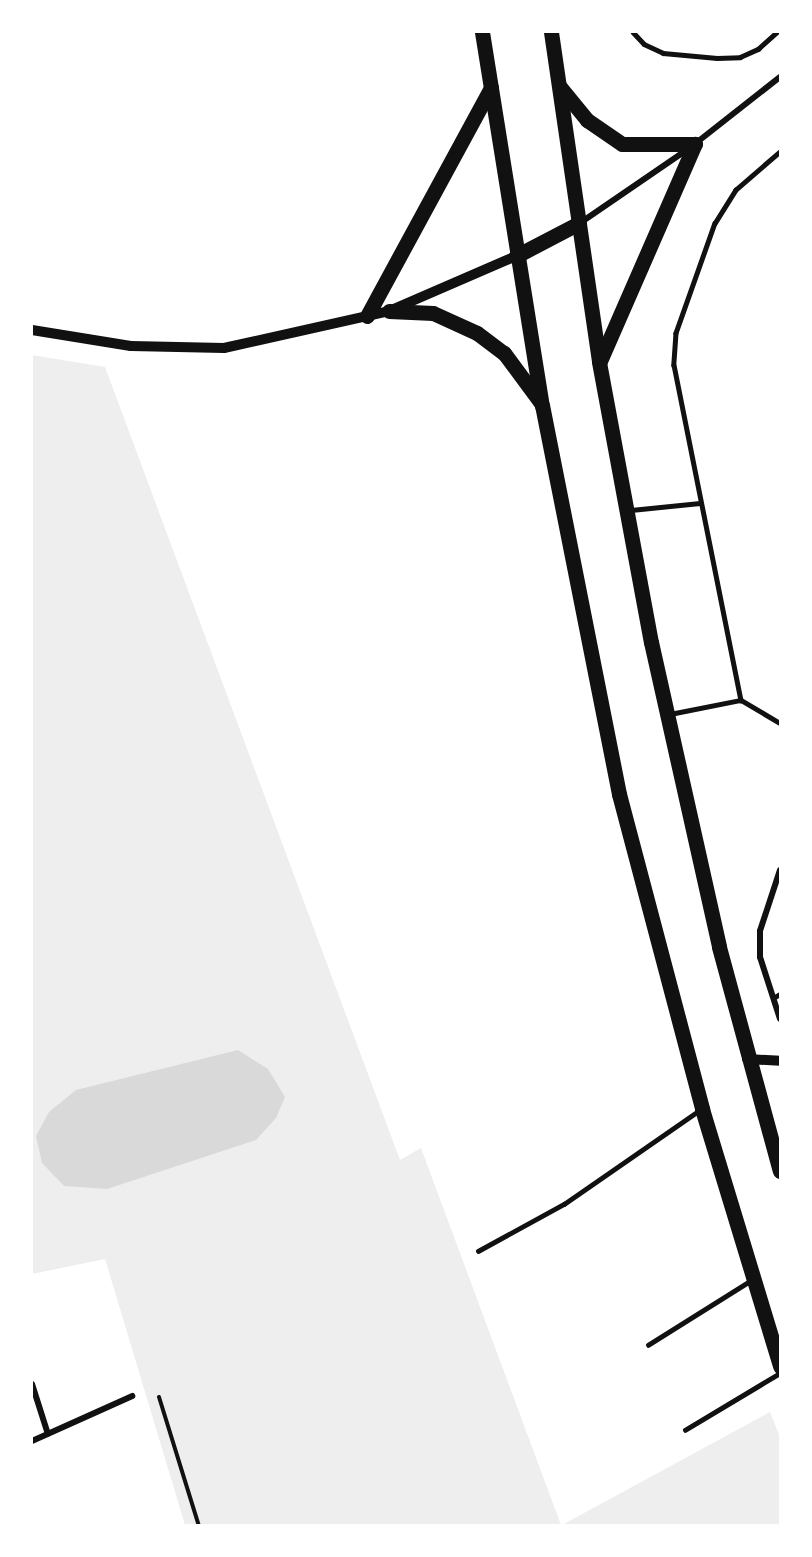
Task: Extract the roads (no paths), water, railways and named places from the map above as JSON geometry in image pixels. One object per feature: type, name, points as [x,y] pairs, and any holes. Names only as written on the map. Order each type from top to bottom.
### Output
[{"type":"main road","points":[[482,32],[516,256],[619,794],[702,1109],[780,1366]]},
{"type":"main road","points":[[551,32],[599,362],[667,714],[747,1059],[780,1171]]},
{"type":"main road","points":[[560,87],[587,120],[622,144],[695,144],[599,362]]},
{"type":"main road","points":[[367,316],[491,88]]},
{"type":"main road","points":[[516,256],[579,224]]},
{"type":"main road","points":[[389,311],[433,313],[477,333],[504,353],[543,405]]},
{"type":"street","points":[[579,224],[695,144],[780,77]]},
{"type":"street","points":[[32,330],[131,346],[224,348],[389,311],[516,256]]},
{"type":"street","points":[[780,870],[760,931],[760,957],[778,996],[780,1018]]},
{"type":"street","points":[[747,1059],[780,1061]]},
{"type":"street","points":[[32,1384],[48,1434]]},
{"type":"street","points":[[32,1442],[132,1396]]},
{"type":"lane","points":[[633,32],[644,45],[663,53],[717,58],[740,57],[758,49],[777,32]]},
{"type":"lane","points":[[741,700],[678,389],[676,333],[723,207],[780,152]]},
{"type":"lane","points":[[627,511],[700,503]]},
{"type":"lane","points":[[667,714],[741,700],[780,723]]},
{"type":"lane","points":[[478,1251],[564,1204],[702,1109]]},
{"type":"lane","points":[[648,1345],[753,1280]]},
{"type":"lane","points":[[685,1430],[780,1373]]}]
